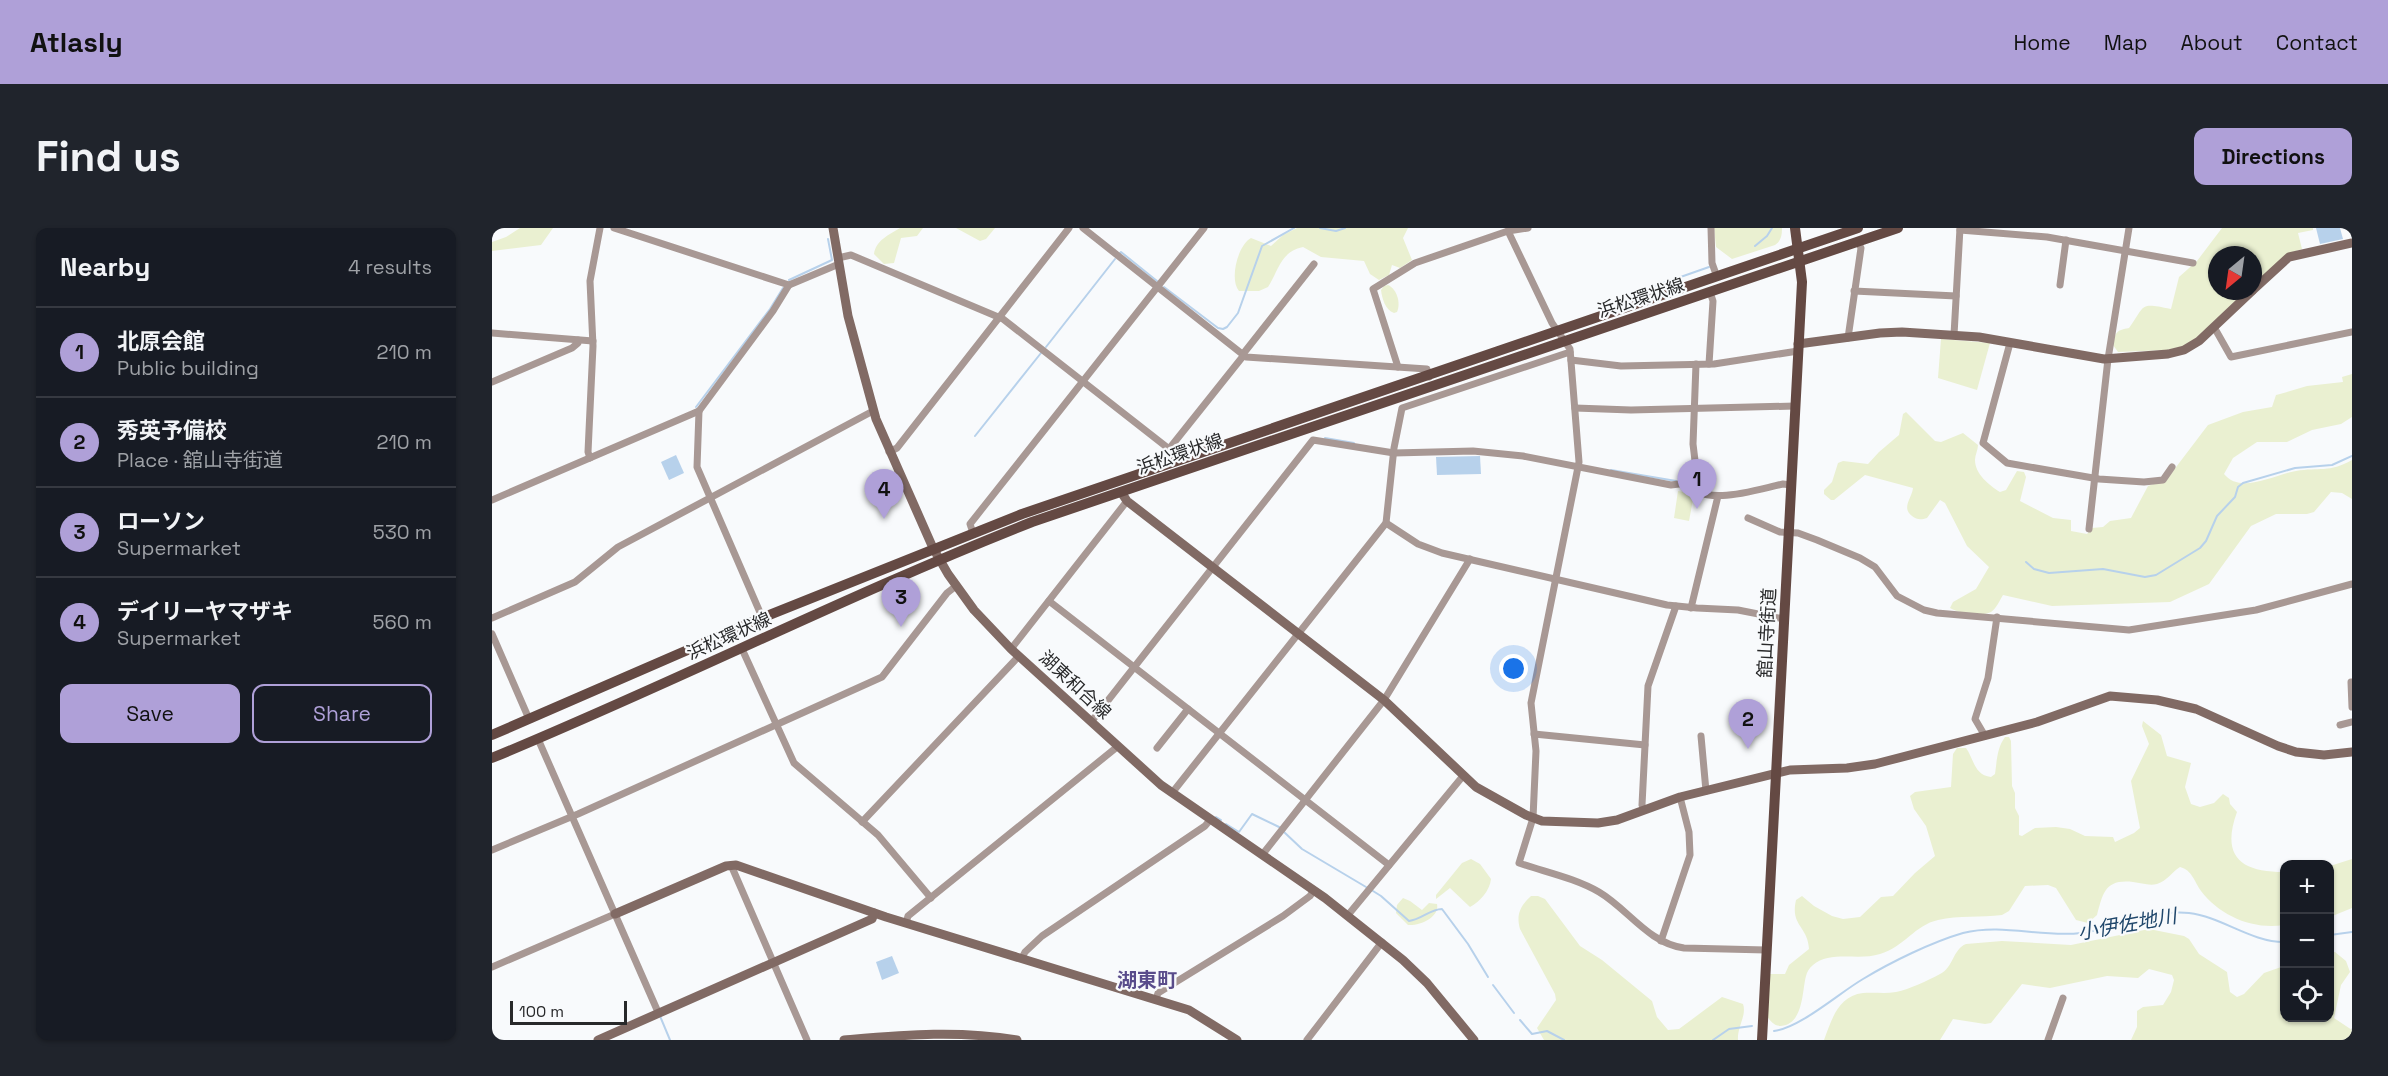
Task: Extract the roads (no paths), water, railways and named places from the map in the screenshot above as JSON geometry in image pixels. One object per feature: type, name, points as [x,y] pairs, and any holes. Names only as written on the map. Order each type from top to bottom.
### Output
[{"type":"main road","name":"舘山寺街道","points":[[1762,1040],[1802,282],[1794,228]]},
{"type":"main road","name":"浜松環状線","points":[[492,758],[742,649],[939,559],[1032,522],[1124,496],[1564,341],[1662,302],[1717,277],[1857,228]]},
{"type":"main road","name":"浜松環状線","points":[[492,735],[762,617],[974,533],[1176,461],[1432,386],[1557,331],[1662,302],[1710,292],[1898,228]]},
{"type":"street","points":[[590,458],[588,452],[593,341],[590,281],[600,228]]},
{"type":"street","points":[[614,228],[789,285]]},
{"type":"street","name":"湖東和合線","points":[[833,228],[848,316],[873,411],[933,548],[956,586],[983,620],[1117,747],[1172,794],[1314,890],[1382,942],[1427,983],[1470,1038]]},
{"type":"street","points":[[889,452],[897,448],[1069,228]]},
{"type":"street","points":[[1083,228],[1243,355],[1427,369],[1432,386]]},
{"type":"street","points":[[974,533],[970,524],[1204,228]]},
{"type":"street","points":[[1398,367],[1373,289],[1415,263],[1508,231],[1528,228]]},
{"type":"street","points":[[1711,228],[1712,263],[1717,277]]},
{"type":"street","points":[[2088,529],[2108,359],[2129,228]]},
{"type":"street","points":[[1954,335],[1960,229],[2066,240],[2193,263]]},
{"type":"street","points":[[1508,231],[1570,356],[1578,468],[1531,703],[1536,756],[1533,818],[1519,863],[1594,889],[1661,941],[1684,948],[1766,950]]},
{"type":"street","points":[[2060,285],[2066,240]]},
{"type":"street","points":[[1848,338],[1861,248],[1858,242]]},
{"type":"street","points":[[2262,282],[2289,257],[2352,243]]},
{"type":"street","points":[[492,500],[699,411],[773,311],[789,285],[851,255],[999,317],[1173,452],[1176,461]]},
{"type":"street","points":[[1169,449],[1314,264]]},
{"type":"street","points":[[1854,291],[1956,296]]},
{"type":"street","points":[[1709,364],[1713,301],[1710,292]]},
{"type":"street","points":[[1172,794],[1386,523],[1402,408],[1432,386],[1570,356],[1616,366],[1709,364],[1890,332],[1979,337],[2108,359],[2168,354],[2184,350],[2199,341],[2243,300]]},
{"type":"street","points":[[2214,327],[2230,357],[2352,332]]},
{"type":"street","points":[[492,333],[593,341]]},
{"type":"street","points":[[492,382],[572,348],[578,340]]},
{"type":"street","points":[[2010,343],[1983,443],[2007,463],[2094,478],[2144,482],[2163,480],[2172,467]]},
{"type":"street","points":[[1090,722],[1313,440],[1394,453],[1473,451],[1523,456],[1671,485],[1687,483],[1696,470],[1693,448],[1696,364]]},
{"type":"street","points":[[1575,408],[1631,410],[1795,406]]},
{"type":"street","points":[[699,411],[696,467],[762,617]]},
{"type":"street","points":[[492,618],[575,582],[618,547],[873,411]]},
{"type":"street","points":[[1687,483],[1696,492],[1718,496],[1791,484]]},
{"type":"street","points":[[862,822],[1015,652],[1124,496],[1384,700],[1463,776],[1487,795],[1533,818],[1551,822],[1604,822],[1680,797],[1790,770],[1866,766],[2037,722],[2103,698],[2116,696],[2170,702],[2196,709],[2296,752],[2325,754],[2352,752]]},
{"type":"street","points":[[1690,608],[1718,496]]},
{"type":"street","points":[[1748,518],[1780,532],[1798,533],[1868,562],[1897,596],[1924,610],[1937,613],[2129,630],[2256,610],[2352,584]]},
{"type":"street","points":[[1386,523],[1424,547],[1470,559],[1677,606],[1738,609],[1784,619]]},
{"type":"street","points":[[1262,855],[1384,700],[1470,559]]},
{"type":"street","points":[[492,850],[882,677],[947,592],[956,586]]},
{"type":"street","points":[[1049,601],[1389,865]]},
{"type":"street","points":[[1644,810],[1642,805],[1650,678],[1677,606]]},
{"type":"street","points":[[1984,736],[1975,719],[1989,674],[1997,617]]},
{"type":"street","points":[[492,634],[529,720]]},
{"type":"street","points":[[742,649],[794,763],[878,835],[931,898]]},
{"type":"street","points":[[2351,682],[2352,707]]},
{"type":"street","points":[[1157,748],[1188,708]]},
{"type":"street","points":[[2340,725],[2352,722]]},
{"type":"street","points":[[1534,734],[1645,745]]},
{"type":"street","points":[[1701,736],[1706,791]]},
{"type":"street","points":[[538,739],[658,1012]]},
{"type":"street","points":[[906,923],[908,916],[1117,747]]},
{"type":"street","points":[[1348,915],[1463,776]]},
{"type":"street","points":[[1661,941],[1690,855],[1689,832],[1680,797]]},
{"type":"street","points":[[1022,958],[1024,952],[1042,936],[1205,826],[1210,820]]},
{"type":"street","points":[[731,865],[807,1040]]},
{"type":"street","points":[[492,967],[731,865],[874,913],[1194,1011],[1237,1040]]},
{"type":"street","points":[[1156,999],[1158,993],[1283,916],[1310,896],[1314,890]]},
{"type":"street","points":[[598,1040],[872,919],[874,913]]},
{"type":"street","points":[[1307,1040],[1382,942]]},
{"type":"street","points":[[2048,1040],[2063,998]]},
{"type":"street","points":[[844,1040],[956,1036],[1017,1040]]},
{"type":"water","points":[[2316,228],[2340,228],[2343,239],[2320,244]]},
{"type":"water","points":[[676,455],[684,473],[669,480],[661,462]]},
{"type":"water","points":[[1480,456],[1481,474],[1437,475],[1436,457]]},
{"type":"water","points":[[892,956],[899,973],[882,980],[876,962]]},
{"type":"waterway","points":[[1164,287],[1218,328],[1223,329],[1238,313],[1262,246],[1294,228]]},
{"type":"waterway","points":[[1320,228],[1336,231],[1345,228]]},
{"type":"waterway","points":[[1755,246],[1767,236],[1772,228]]},
{"type":"waterway","points":[[789,280],[832,260],[828,239]]},
{"type":"waterway","points":[[1120,253],[1157,281]]},
{"type":"waterway","points":[[1046,347],[1115,259]]},
{"type":"waterway","points":[[1635,293],[1709,267]]},
{"type":"waterway","points":[[696,407],[770,309],[783,288]]},
{"type":"waterway","points":[[975,436],[1041,353]]},
{"type":"waterway","points":[[1325,438],[1354,443]]},
{"type":"waterway","points":[[2026,562],[2034,569],[2049,573],[2103,569],[2145,577],[2156,575],[2200,548],[2206,541],[2217,516],[2235,497],[2238,487],[2243,483],[2295,468],[2332,465],[2352,456]]},
{"type":"waterway","points":[[1611,470],[1676,481]]},
{"type":"waterway","points":[[1226,824],[1239,832],[1252,814],[1279,827]]},
{"type":"waterway","points":[[1216,817],[1221,820]]},
{"type":"waterway","points":[[1284,832],[1302,849],[1366,887]]},
{"type":"waterway","points":[[1373,891],[1409,921],[1442,909],[1468,944],[1488,977]]},
{"type":"waterway","name":"小伊佐地川","points":[[1774,1031],[1796,1024],[1863,979],[1899,959],[1951,937],[1978,930],[1993,929],[2052,934],[2081,933],[2162,914],[2189,913],[2213,919],[2260,938],[2280,942]]},
{"type":"waterway","name":"小伊佐地川","points":[[2334,934],[2352,932]]},
{"type":"waterway","points":[[1493,985],[1514,1013]]},
{"type":"waterway","points":[[660,1016],[670,1040]]},
{"type":"waterway","points":[[1520,1020],[1532,1034],[1547,1031],[1564,1040]]},
{"type":"waterway","points":[[1713,1040],[1729,1029],[1752,1026]]},
{"type":"place","name":"北原会館","points":[[1697,509]]},
{"type":"place","name":"デイリーヤマザキ","points":[[884,519]]},
{"type":"place","name":"ローソン","points":[[901,627]]},
{"type":"place","name":"秀英予備校","points":[[1748,749]]},
{"type":"district","name":"湖東町","points":[[1147,980]]}]
